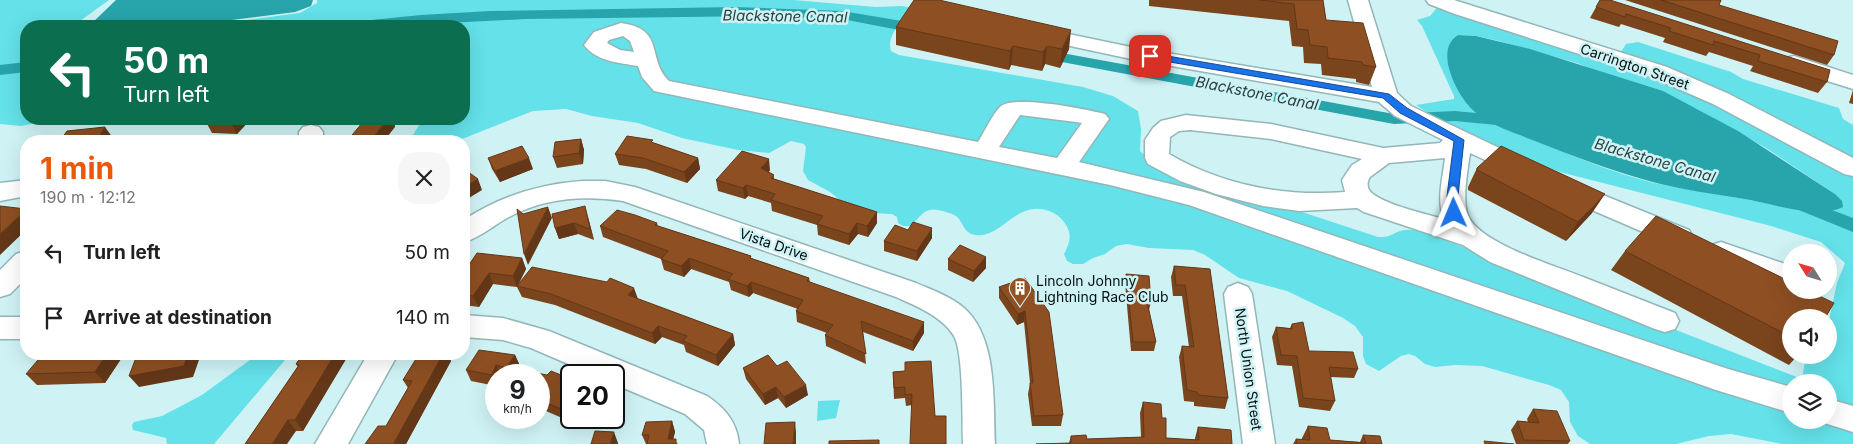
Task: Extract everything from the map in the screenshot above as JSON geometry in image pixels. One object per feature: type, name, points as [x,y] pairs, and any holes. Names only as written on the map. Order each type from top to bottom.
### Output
[{"type":"street","points":[[1358,0],[1394,103]]},
{"type":"street","name":"Carrington Street","points":[[1436,0],[1462,10],[1659,72],[1721,99],[1853,168]]},
{"type":"street","points":[[1011,28],[1394,103],[1450,135],[1622,215],[1669,234],[1782,274]]},
{"type":"street","points":[[1779,58],[1853,82]]},
{"type":"street","points":[[646,61],[653,77],[662,86],[984,150],[1195,198],[1728,381],[1782,397]]},
{"type":"street","points":[[984,150],[1010,111],[1018,108],[1098,119],[1064,167]]},
{"type":"street","points":[[1450,135],[1446,150],[1384,156],[1239,125],[1185,123],[1170,125],[1158,135],[1155,143],[1157,158],[1168,166],[1184,173],[1246,194],[1301,202],[1361,199],[1380,209],[1472,238],[1500,255],[1665,322]]},
{"type":"street","points":[[1450,135],[1454,213],[1459,224],[1472,238]]},
{"type":"street","points":[[1361,199],[1355,187],[1355,180],[1361,171],[1384,156]]},
{"type":"street","name":"Vista Drive","points":[[470,229],[482,220],[517,202],[578,188],[611,190],[626,193],[906,290],[942,308],[967,330],[973,347],[979,444]]},
{"type":"street","points":[[0,192],[20,189]]},
{"type":"street","points":[[0,287],[20,266]]},
{"type":"street","name":"North Union Street","points":[[1238,294],[1259,444]]},
{"type":"street","points":[[470,326],[503,329],[539,339],[696,405],[710,414],[719,425],[723,434],[723,444]]},
{"type":"street","points":[[0,328],[20,328]]},
{"type":"street","points":[[331,444],[380,360]]},
{"type":"street","points":[[1837,414],[1853,419]]},
{"type":"shaded area","points":[[0,0],[109,0],[81,20],[20,20],[20,125],[26,125],[21,126],[0,124]]},
{"type":"shaded area","points":[[317,0],[793,0],[912,8],[900,23],[891,39],[891,51],[899,55],[1083,87],[1113,96],[1138,111],[1141,129],[1140,151],[1153,163],[1378,237],[1388,236],[1405,230],[1415,230],[1440,238],[1789,374],[1782,374],[1782,429],[1837,429],[1837,374],[1803,374],[1804,364],[1837,364],[1837,309],[1831,309],[1834,299],[1838,299],[1838,280],[1845,263],[1838,257],[1838,244],[1823,244],[1771,226],[1560,172],[1511,155],[1433,116],[1416,105],[1454,99],[1422,26],[1417,20],[1430,16],[1441,3],[1617,58],[1626,44],[1638,42],[1731,72],[1743,79],[1839,108],[1843,119],[1853,125],[1853,444],[1782,444],[1731,434],[1709,436],[1676,444],[1590,444],[1578,436],[1570,422],[1569,402],[1561,390],[1482,366],[1455,365],[1435,367],[1425,364],[1409,354],[1401,356],[1379,371],[1366,364],[1363,356],[1363,337],[1355,326],[1343,318],[1287,291],[1239,278],[1205,255],[1193,250],[1149,248],[1127,244],[1116,246],[1105,254],[1083,264],[1073,264],[1067,261],[1064,254],[1070,239],[1068,229],[1061,218],[1049,211],[1027,210],[985,235],[975,235],[967,231],[956,216],[939,210],[929,210],[911,226],[903,226],[898,223],[897,217],[892,214],[872,213],[847,206],[830,192],[808,180],[803,171],[806,147],[804,144],[791,141],[769,153],[738,150],[682,138],[638,123],[592,116],[566,109],[533,111],[470,136],[413,135],[419,125],[470,125],[470,20],[246,20],[300,13],[317,3]],"holes":[[[1458,35],[1495,40],[1577,63],[1695,108],[1766,148],[1835,194],[1819,211],[1785,207],[1670,186],[1608,169],[1503,128],[1483,118],[1471,109],[1454,83],[1447,59],[1449,46]]]},
{"type":"shaded area","points":[[250,360],[285,360],[214,444],[167,444],[166,438],[133,430],[132,425],[134,422],[162,416],[202,395]]},
{"type":"shaded area","points":[[840,400],[836,418],[817,421],[818,401]]},
{"type":"water","points":[[116,0],[313,0],[311,6],[295,12],[231,20],[95,20]]},
{"type":"water","points":[[1458,35],[1476,36],[1530,49],[1663,91],[1738,131],[1835,194],[1842,201],[1843,207],[1822,212],[1797,210],[1661,184],[1591,162],[1502,128],[1489,122],[1471,108],[1457,88],[1450,73],[1447,56],[1449,44]]},
{"type":"building","points":[[914,0],[939,0],[1071,30],[1062,49],[1047,46],[1043,52],[1013,46],[1010,51],[896,27]]},
{"type":"building","points":[[1260,0],[1323,0],[1326,20],[1363,23],[1376,67],[1363,65],[1362,62],[1328,58],[1327,47],[1310,45],[1308,30],[1297,29],[1294,4]]},
{"type":"building","points":[[1600,0],[1610,0],[1830,70],[1827,82],[1758,61],[1760,55],[1714,41],[1713,45],[1669,31],[1671,28],[1626,14],[1625,17],[1596,7]]},
{"type":"building","points":[[1661,0],[1721,0],[1719,5],[1838,41],[1834,55]]},
{"type":"building","points":[[360,125],[383,125],[375,135],[352,135]]},
{"type":"building","points":[[105,127],[100,135],[64,135],[67,131]]},
{"type":"building","points":[[627,136],[653,140],[651,142],[698,158],[684,172],[643,158],[615,154]]},
{"type":"building","points":[[581,139],[579,153],[553,157],[555,142]]},
{"type":"building","points":[[522,146],[529,158],[495,171],[488,158]]},
{"type":"building","points":[[1501,146],[1605,194],[1578,222],[1477,170]]},
{"type":"building","points":[[742,151],[769,159],[761,168],[774,175],[771,178],[877,212],[867,226],[857,223],[849,234],[817,224],[823,216],[771,200],[775,194],[746,185],[743,188],[716,180]]},
{"type":"building","points":[[470,173],[478,179],[470,184]]},
{"type":"building","points":[[0,206],[20,208],[20,216],[0,234]]},
{"type":"building","points":[[585,206],[590,229],[574,223],[555,228],[552,214]]},
{"type":"building","points":[[548,207],[524,254],[517,209],[523,214]]},
{"type":"building","points":[[617,210],[657,223],[655,225],[751,256],[750,258],[809,278],[807,281],[924,322],[913,341],[861,321],[866,354],[825,335],[833,325],[796,311],[803,300],[751,282],[747,286],[728,279],[733,274],[689,258],[681,266],[661,259],[668,251],[600,226]]},
{"type":"building","points":[[1656,216],[1782,278],[1782,299],[1826,299],[1834,303],[1830,309],[1782,309],[1782,332],[1625,251]]},
{"type":"building","points":[[913,222],[932,228],[917,251],[884,241],[895,225],[908,230]]},
{"type":"building","points":[[960,245],[986,257],[974,271],[948,259]]},
{"type":"building","points":[[477,253],[522,258],[513,276],[489,273],[473,296],[470,296],[470,263]]},
{"type":"building","points":[[1174,266],[1210,269],[1228,398],[1198,395],[1197,392],[1187,390],[1182,346],[1194,347],[1185,285],[1176,285]]},
{"type":"building","points":[[532,267],[607,282],[610,278],[634,288],[628,295],[733,334],[716,355],[683,341],[687,336],[658,326],[652,333],[551,294],[517,286]]},
{"type":"building","points":[[1126,274],[1149,276],[1151,302],[1147,302],[1156,342],[1133,342]]},
{"type":"building","points":[[1025,278],[1049,312],[1063,415],[1034,416],[1030,383],[1033,383],[1025,311],[1018,314],[999,287]]},
{"type":"building","points":[[1303,322],[1309,351],[1353,352],[1358,369],[1329,367],[1335,401],[1303,398],[1297,356],[1281,355],[1276,327],[1292,329],[1292,324]]},
{"type":"building","points":[[479,350],[515,355],[509,364],[485,364],[485,374],[466,370]]},
{"type":"building","points":[[768,355],[777,366],[787,361],[806,385],[784,397],[776,387],[763,394],[743,368]]},
{"type":"building","points":[[38,360],[103,360],[95,372],[26,374]]},
{"type":"building","points":[[135,360],[186,360],[184,366],[129,376]]},
{"type":"building","points":[[299,360],[331,360],[295,420],[288,420],[272,444],[245,444],[299,365],[296,364]]},
{"type":"building","points":[[415,360],[440,360],[395,444],[365,444],[378,426],[386,426],[412,381],[403,380]]},
{"type":"building","points":[[931,361],[935,416],[946,416],[946,444],[910,444],[912,394],[905,395],[905,387],[894,388],[893,372],[905,371],[905,362]]},
{"type":"building","points":[[551,371],[560,375],[560,409],[550,404]]},
{"type":"building","points":[[1143,402],[1161,404],[1162,418],[1166,418],[1166,438],[1199,440],[1198,427],[1231,430],[1232,444],[1036,444],[1071,443],[1071,436],[1086,435],[1087,439],[1144,437]]},
{"type":"building","points":[[1533,409],[1557,411],[1570,441],[1524,440],[1517,421],[1539,423]]},
{"type":"building","points":[[672,421],[668,439],[676,439],[676,444],[647,444],[649,435],[642,435],[646,422]]},
{"type":"building","points":[[795,422],[793,444],[764,444],[766,423]]},
{"type":"building","points":[[1308,426],[1327,428],[1330,440],[1366,443],[1363,435],[1380,436],[1382,444],[1297,444],[1296,439],[1310,440]]},
{"type":"building","points":[[595,431],[614,432],[610,444],[591,444]]},
{"type":"building","points":[[879,440],[879,444],[829,444],[829,441]]},
{"type":"building","points":[[1484,441],[1514,444],[1485,444]]},
{"type":"waterway","name":"Blackstone Canal","points":[[409,20],[490,15],[763,12],[842,15],[920,29]]},
{"type":"waterway","name":"Blackstone Canal","points":[[1040,54],[1394,119],[1455,116],[1507,121]]},
{"type":"waterway","name":"Blackstone Canal","points":[[0,70],[20,68]]},
{"type":"waterway","name":"Blackstone Canal","points":[[1795,202],[1853,225]]},
{"type":"place","name":"Lincoln Johnny Lightning Race Club","points":[[1020,307]]},
{"type":"route","points":[[1150,56],[1386,96],[1403,111],[1459,140],[1458,164],[1452,196],[1454,213]]}]
